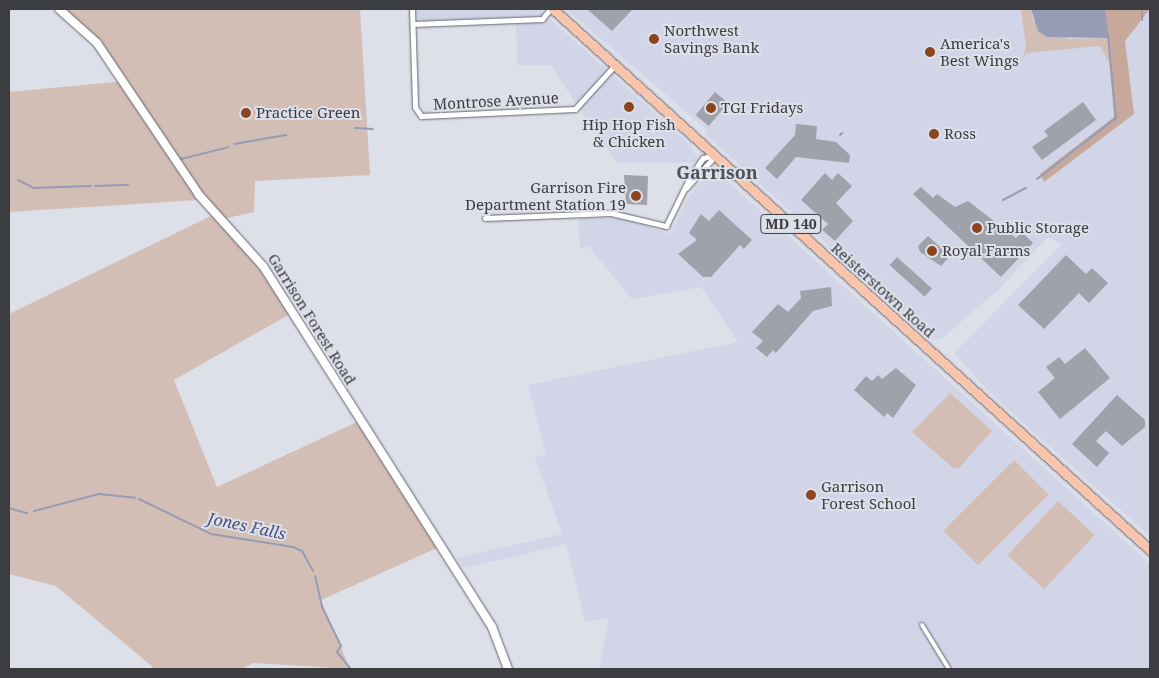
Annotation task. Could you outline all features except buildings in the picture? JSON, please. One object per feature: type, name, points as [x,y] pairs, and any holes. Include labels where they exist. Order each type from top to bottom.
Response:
[{"type":"main road","name":"Garrison Forest Road","points":[[60,9],[97,43],[199,195],[263,266],[492,627],[508,669]]},
{"type":"main road","name":"Reisterstown Road","points":[[552,9],[1150,550]]},
{"type":"street","points":[[412,9],[413,24],[542,19],[552,9]]},
{"type":"street","name":"Montrose Avenue","points":[[413,24],[419,115],[575,109],[615,64]]},
{"type":"street","points":[[485,218],[611,213],[666,226],[703,158],[715,155]]},
{"type":"street","points":[[686,188],[715,155]]},
{"type":"street","points":[[922,625],[949,669]]},
{"type":"shaded area","points":[[64,9],[360,9],[370,175],[255,181],[254,212],[219,220],[251,253],[290,314],[174,380],[217,487],[357,422],[437,548],[321,600],[350,669],[253,663],[242,669],[155,669],[56,586],[9,574],[9,314],[213,215],[199,200],[9,212],[9,92],[126,81],[89,30]]},
{"type":"shaded area","points":[[415,9],[539,9],[691,146],[697,158],[694,162],[617,163],[550,65],[517,65],[516,17],[420,21]]},
{"type":"shaded area","points":[[566,9],[1150,9],[1150,536],[991,394],[954,353],[1062,244],[1048,237],[996,292],[941,339],[933,340],[705,134],[707,130]]},
{"type":"shaded area","points":[[1021,9],[1031,9],[1033,21],[1068,39],[1109,38],[1110,34],[1109,63],[1100,46],[1027,53],[1023,59],[1026,47]]},
{"type":"shaded area","points":[[1031,9],[1105,9],[1109,38],[1047,37],[1038,31]]},
{"type":"shaded area","points":[[1105,9],[1150,9],[1125,41],[1134,114],[1044,182],[1040,174],[1114,117]]},
{"type":"shaded area","name":"Garrison Forest School","points":[[713,168],[1150,564],[1150,669],[599,669],[609,617],[585,622],[566,544],[464,568],[457,558],[562,534],[535,457],[546,454],[528,385],[738,342],[701,287],[632,299],[588,246],[580,248],[578,218],[625,219],[671,234],[687,199]]},
{"type":"shaded area","points":[[950,393],[992,431],[959,468],[953,468],[912,432]]},
{"type":"shaded area","points":[[1014,460],[1049,495],[978,565],[943,531]]},
{"type":"shaded area","points":[[1058,501],[1095,535],[1044,589],[1008,555]]},
{"type":"waterway","points":[[1142,9],[1142,20]]},
{"type":"waterway","points":[[1037,179],[1116,118],[1108,36]]},
{"type":"waterway","points":[[355,128],[373,129]]},
{"type":"waterway","points":[[234,144],[286,135]]},
{"type":"waterway","points":[[181,159],[229,147]]},
{"type":"waterway","points":[[18,180],[34,188],[91,186]]},
{"type":"waterway","points":[[95,186],[128,185]]},
{"type":"waterway","points":[[1003,200],[1026,188]]},
{"type":"waterway","name":"Jones Falls","points":[[34,511],[99,494],[135,498]]},
{"type":"waterway","name":"Jones Falls","points":[[139,499],[211,534],[293,547],[302,551],[313,571]]},
{"type":"waterway","name":"Jones Falls","points":[[9,508],[27,513]]},
{"type":"waterway","name":"Jones Falls","points":[[315,576],[322,607],[341,646],[337,652],[351,669]]},
{"type":"place","name":"Northwest Savings Bank","points":[[654,39]]},
{"type":"place","name":"America's Best Wings","points":[[930,52]]},
{"type":"place","name":"Hip Hop Fish & Chicken","points":[[629,107]]},
{"type":"place","name":"TGI Fridays","points":[[711,108]]},
{"type":"place","name":"Practice Green","points":[[246,113]]},
{"type":"place","name":"Ross","points":[[934,134]]},
{"type":"place","name":"Garrison Fire Department Station 19","points":[[636,196]]},
{"type":"place","name":"Public Storage","points":[[977,228]]},
{"type":"place","name":"Royal Farms","points":[[932,251]]},
{"type":"place","name":"Garrison Forest School","points":[[811,495]]},
{"type":"district","name":"Garrison","points":[[717,172]]}]
